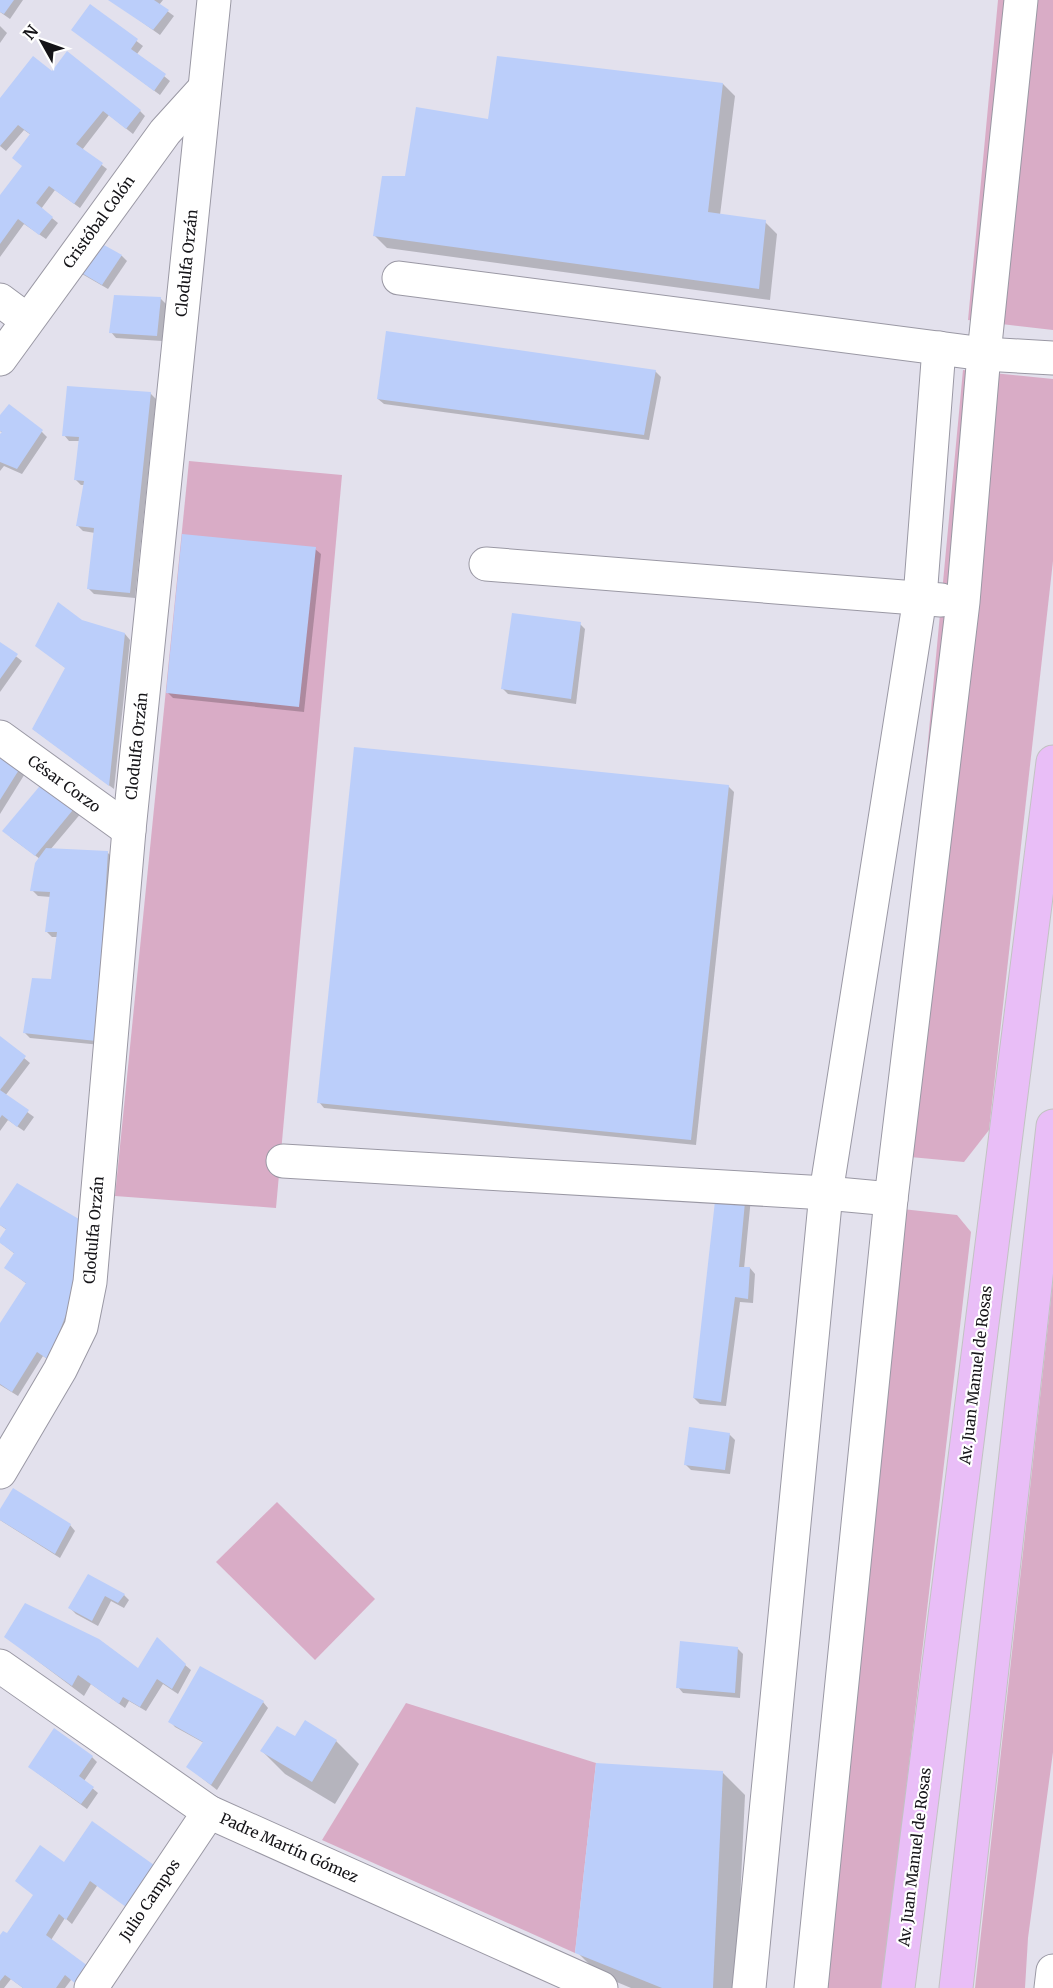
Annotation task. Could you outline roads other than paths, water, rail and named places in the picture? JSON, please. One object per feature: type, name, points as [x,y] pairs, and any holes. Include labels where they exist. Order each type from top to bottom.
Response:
[{"type":"main road","name":"Av. Juan Manuel de Rosas","points":[[898,1988],[1053,762]]},
{"type":"main road","points":[[956,1988],[1053,1126]]},
{"type":"street","name":"Clodulfa Orzán","points":[[0,1472],[60,1370],[81,1328],[90,1282],[129,830],[214,0]]},
{"type":"street","points":[[811,1988],[891,1199],[963,602],[984,354],[1021,0]]},
{"type":"street","name":"Cristóbal Colón","points":[[0,359],[165,132],[204,89]]},
{"type":"street","points":[[399,278],[984,354],[1053,358]]},
{"type":"street","points":[[0,300],[27,320]]},
{"type":"street","points":[[749,1988],[826,1193],[920,598],[939,348]]},
{"type":"street","points":[[486,564],[963,602]]},
{"type":"street","name":"César Corzo","points":[[0,737],[129,830]]},
{"type":"street","points":[[283,1161],[826,1193],[891,1199]]},
{"type":"street","name":"Padre Martín Gómez","points":[[0,1666],[209,1812],[601,1988]]},
{"type":"street","name":"Julio Campos","points":[[91,1988],[209,1812]]}]
